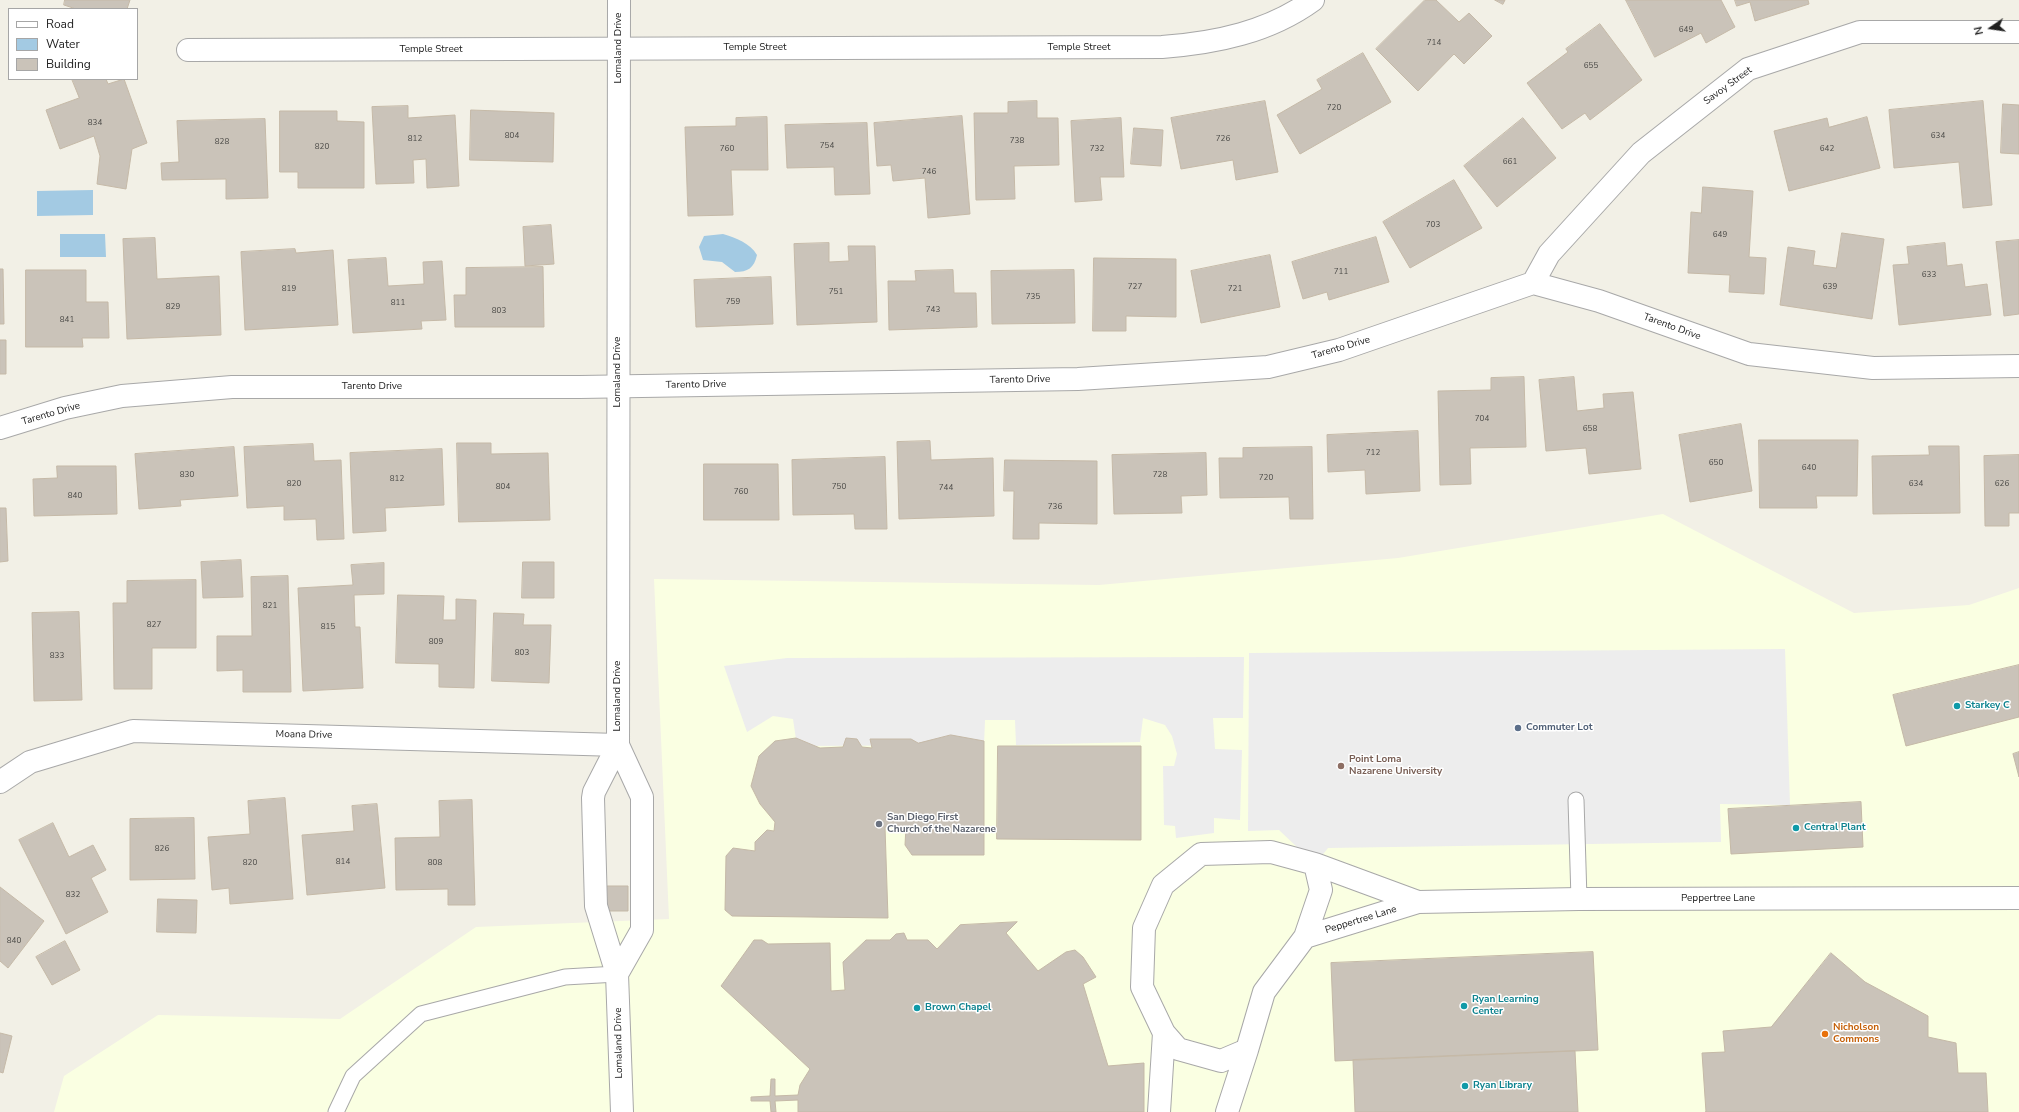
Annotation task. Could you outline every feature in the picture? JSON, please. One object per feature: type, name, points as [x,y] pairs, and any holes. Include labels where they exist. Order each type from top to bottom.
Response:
[{"type":"street","name":"Lomaland Drive","points":[[617,974],[642,930],[642,798],[618,745],[619,0]]},
{"type":"street","name":"Temple Street","points":[[188,50],[1181,46],[1223,39],[1255,30],[1282,19],[1313,0]]},
{"type":"street","name":"Savoy Street","points":[[1533,283],[1549,254],[1641,154],[1748,69],[1860,32],[2019,32]]},
{"type":"street","name":"Tarento Drive","points":[[0,428],[65,408],[122,396],[232,386],[618,386],[1078,379],[1268,367],[1339,350],[1533,283],[1599,301],[1749,354],[1873,368],[2019,366]]},
{"type":"street","name":"Moana Drive","points":[[0,782],[30,762],[133,731],[618,745]]},
{"type":"street","name":"Lomaland Drive","points":[[618,745],[594,792],[593,798],[596,906],[617,974],[622,1112]]},
{"type":"street","name":"Peppertree Lane","points":[[1247,1050],[1222,1061],[1178,1049],[1164,1034],[1142,987],[1144,928],[1163,885],[1201,854],[1271,852],[1315,864],[1418,902]]},
{"type":"street","name":"Peppertree Lane","points":[[1227,1112],[1264,992],[1304,937],[1321,890],[1315,864]]},
{"type":"street","name":"Peppertree Lane","points":[[1304,937],[1418,902],[1578,899],[2019,898]]},
{"type":"street","name":"Peppertree Lane","points":[[1159,1112],[1164,1034]]},
{"type":"lane","points":[[1576,800],[1578,899]]},
{"type":"lane","points":[[336,1112],[353,1076],[421,1014],[565,977],[617,974]]},
{"type":"shaded area","name":"Point Loma Nazarene University","points":[[1663,514],[1854,613],[1969,605],[2019,588],[2019,1112],[54,1112],[64,1076],[158,1015],[340,1019],[476,927],[669,919],[654,579],[1099,585],[1398,558]]},
{"type":"shaded area","name":"Commuter Lot","points":[[1785,649],[1790,805],[1720,804],[1721,842],[1328,848],[1315,864],[1279,830],[1248,831],[1249,653]]},
{"type":"shaded area","points":[[1244,657],[1243,718],[1213,718],[1215,749],[1242,750],[1240,820],[1214,818],[1214,833],[1176,838],[1175,826],[1164,825],[1163,766],[1174,766],[1177,754],[1172,736],[1165,725],[1143,718],[1140,742],[1016,745],[1015,720],[985,720],[984,745],[797,746],[793,719],[773,716],[747,732],[724,666],[787,658]]},
{"type":"water","points":[[93,190],[93,215],[37,216],[37,191]]},
{"type":"water","points":[[60,234],[105,234],[106,257],[60,257]]},
{"type":"water","points":[[723,234],[733,237],[751,247],[757,255],[750,268],[744,271],[735,272],[722,262],[703,260],[699,247],[704,236]]},
{"type":"building","points":[[65,0],[130,0],[127,8],[73,8],[64,5]]},
{"type":"building","points":[[1425,0],[1436,0],[1459,22],[1469,13],[1492,36],[1464,64],[1454,54],[1418,91],[1376,49]]},
{"type":"building","points":[[1495,0],[1505,0],[1503,4]]},
{"type":"building","points":[[1626,0],[1721,0],[1735,27],[1706,43],[1701,33],[1655,57]]},
{"type":"building","points":[[1735,0],[1808,0],[1809,4],[1755,21],[1750,2],[1737,6]]},
{"type":"building","points":[[1600,24],[1642,80],[1590,120],[1585,113],[1562,129],[1527,83],[1568,52],[1566,49]]},
{"type":"building","points":[[1363,53],[1391,102],[1300,154],[1277,115],[1322,89],[1317,80]]},
{"type":"building","points":[[72,80],[106,80],[108,84],[124,80],[147,143],[132,149],[126,189],[97,184],[100,156],[94,136],[60,149],[46,110],[79,98]]},
{"type":"building","points":[[1037,101],[1037,118],[1058,118],[1059,165],[1014,166],[1015,199],[976,200],[974,113],[1008,113],[1008,102]]},
{"type":"building","points":[[1265,101],[1278,172],[1236,180],[1233,160],[1181,169],[1171,118]]},
{"type":"building","points":[[1983,101],[1992,205],[1963,208],[1959,162],[1894,168],[1889,110]]},
{"type":"building","points":[[2003,104],[2019,105],[2019,154],[2001,153]]},
{"type":"building","points":[[408,106],[408,118],[455,115],[459,186],[427,188],[426,159],[413,160],[414,183],[376,184],[372,107]]},
{"type":"building","points":[[471,110],[554,113],[553,162],[470,160]]},
{"type":"building","points":[[280,111],[337,111],[337,121],[364,122],[364,188],[298,188],[298,172],[280,172]]},
{"type":"building","points":[[962,116],[970,214],[928,218],[925,178],[893,181],[891,165],[877,166],[874,123]]},
{"type":"building","points":[[767,117],[768,170],[731,170],[733,215],[688,216],[685,127],[736,126],[736,118]]},
{"type":"building","points":[[1867,117],[1880,168],[1789,191],[1774,131],[1827,118],[1829,127]]},
{"type":"building","points":[[1121,118],[1124,177],[1100,177],[1102,200],[1075,202],[1071,121]]},
{"type":"building","points":[[1523,118],[1556,158],[1497,207],[1464,166]]},
{"type":"building","points":[[265,119],[268,198],[226,199],[226,179],[162,180],[161,163],[179,162],[177,121]]},
{"type":"building","points":[[867,123],[870,194],[835,195],[834,167],[787,168],[785,125]]},
{"type":"building","points":[[1134,128],[1163,130],[1161,166],[1131,164]]},
{"type":"building","points":[[1454,180],[1482,228],[1410,268],[1383,222]]},
{"type":"building","points":[[1703,187],[1753,191],[1749,257],[1766,258],[1764,294],[1729,292],[1730,275],[1688,273],[1691,212],[1701,213]]},
{"type":"building","points":[[551,225],[554,264],[525,266],[523,227]]},
{"type":"building","points":[[1842,233],[1884,239],[1872,319],[1780,305],[1788,247],[1815,251],[1813,265],[1836,268]]},
{"type":"building","points":[[1376,237],[1389,282],[1329,300],[1327,292],[1303,299],[1292,262]]},
{"type":"building","points":[[155,238],[157,279],[219,276],[221,335],[127,339],[123,239]]},
{"type":"building","points":[[2019,240],[2019,314],[2004,316],[1996,242]]},
{"type":"building","points":[[829,243],[829,262],[849,261],[848,246],[875,246],[877,322],[797,325],[794,244]]},
{"type":"building","points":[[1945,243],[1947,266],[1962,264],[1965,287],[1987,284],[1991,315],[1899,325],[1893,265],[1909,264],[1907,247]]},
{"type":"building","points":[[295,249],[296,253],[333,250],[338,325],[245,330],[241,252]]},
{"type":"building","points":[[1270,255],[1280,307],[1201,323],[1191,271]]},
{"type":"building","points":[[386,258],[388,286],[424,284],[423,262],[442,261],[446,320],[421,321],[422,329],[353,333],[348,260]]},
{"type":"building","points":[[1094,258],[1176,259],[1176,317],[1126,316],[1126,331],[1093,331]]},
{"type":"building","points":[[543,267],[544,327],[455,327],[454,295],[466,295],[466,268]]},
{"type":"building","points":[[0,269],[3,269],[4,324],[0,324]]},
{"type":"building","points":[[26,270],[86,270],[86,302],[108,302],[109,338],[82,338],[83,347],[26,347]]},
{"type":"building","points":[[953,270],[954,293],[976,293],[977,327],[889,330],[888,281],[916,281],[915,271]]},
{"type":"building","points":[[1074,270],[1075,323],[992,324],[991,271]]},
{"type":"building","points":[[771,277],[773,324],[696,327],[694,280]]},
{"type":"building","points":[[0,340],[6,340],[6,374],[0,374]]},
{"type":"building","points":[[1524,377],[1526,447],[1470,448],[1471,484],[1440,485],[1438,391],[1491,390],[1491,378]]},
{"type":"building","points":[[1574,377],[1577,411],[1604,408],[1603,394],[1633,392],[1641,469],[1589,474],[1586,448],[1546,451],[1539,380]]},
{"type":"building","points":[[1741,424],[1752,491],[1690,502],[1679,435]]},
{"type":"building","points":[[1418,431],[1420,491],[1366,494],[1365,470],[1328,472],[1327,435]]},
{"type":"building","points":[[1759,440],[1858,440],[1857,496],[1816,496],[1817,508],[1760,508]]},
{"type":"building","points":[[930,441],[931,460],[993,458],[994,516],[899,519],[897,442]]},
{"type":"building","points":[[457,443],[491,443],[491,454],[548,453],[550,520],[459,522]]},
{"type":"building","points":[[313,444],[314,461],[341,460],[344,539],[317,540],[316,519],[284,520],[284,506],[247,508],[244,447]]},
{"type":"building","points":[[1929,446],[1959,446],[1960,513],[1873,514],[1872,456],[1929,455]]},
{"type":"building","points":[[234,447],[238,496],[180,500],[181,506],[139,509],[135,454]]},
{"type":"building","points":[[1312,447],[1313,519],[1290,519],[1289,497],[1220,498],[1219,458],[1243,458],[1243,448]]},
{"type":"building","points":[[442,449],[444,505],[385,508],[386,531],[353,533],[350,453]]},
{"type":"building","points":[[1206,453],[1207,495],[1181,496],[1182,513],[1114,514],[1112,455]]},
{"type":"building","points":[[2019,455],[2019,513],[2009,513],[2009,526],[1985,526],[1984,456]]},
{"type":"building","points":[[885,457],[887,529],[855,529],[854,514],[793,515],[792,460]]},
{"type":"building","points":[[1005,460],[1097,461],[1097,524],[1039,523],[1039,539],[1013,539],[1014,491],[1004,491]]},
{"type":"building","points":[[704,464],[778,464],[779,520],[704,520]]},
{"type":"building","points":[[57,466],[116,466],[117,514],[34,516],[33,479],[57,478]]},
{"type":"building","points":[[0,508],[6,508],[8,561],[0,562]]},
{"type":"building","points":[[241,560],[243,597],[203,598],[201,562]]},
{"type":"building","points":[[523,562],[554,562],[554,598],[522,598]]},
{"type":"building","points":[[384,563],[384,594],[354,595],[355,627],[360,627],[363,688],[303,691],[298,588],[353,585],[351,565]]},
{"type":"building","points":[[288,576],[291,692],[243,692],[243,670],[217,671],[217,636],[252,636],[251,577]]},
{"type":"building","points":[[196,580],[196,648],[152,648],[152,689],[114,689],[113,603],[127,603],[127,581]]},
{"type":"building","points":[[398,595],[444,596],[443,620],[456,620],[456,599],[476,600],[474,688],[439,687],[439,664],[396,663]]},
{"type":"building","points":[[79,612],[82,700],[34,701],[32,613]]},
{"type":"building","points":[[494,613],[524,614],[523,625],[551,625],[549,683],[492,681]]},
{"type":"building","name":"Starkey C","points":[[2019,665],[2019,717],[1906,746],[1893,695]]},
{"type":"building","name":"San Diego First Church of the Nazarene","points":[[951,735],[984,741],[984,855],[912,855],[905,845],[906,827],[885,827],[888,918],[732,916],[725,910],[726,856],[733,848],[755,851],[755,842],[767,830],[774,831],[775,822],[760,804],[751,786],[759,756],[775,741],[796,738],[820,748],[843,747],[846,738],[857,739],[862,747],[872,748],[870,739],[911,739],[918,743]]},
{"type":"building","name":"San Diego First Church of the Nazarene","points":[[998,746],[1141,746],[1141,840],[997,839]]},
{"type":"building","points":[[2019,752],[2019,777],[2013,754]]},
{"type":"building","points":[[285,798],[293,899],[230,904],[229,888],[212,890],[208,837],[250,834],[248,801]]},
{"type":"building","points":[[472,800],[475,905],[448,905],[448,889],[396,890],[395,838],[440,837],[439,801]]},
{"type":"building","name":"Central Plant","points":[[1861,802],[1863,847],[1731,854],[1728,809]]},
{"type":"building","points":[[377,804],[385,888],[307,895],[302,835],[354,831],[352,806]]},
{"type":"building","points":[[194,818],[195,879],[130,880],[130,819]]},
{"type":"building","points":[[53,823],[69,857],[93,845],[106,870],[91,878],[108,912],[66,934],[19,840]]},
{"type":"building","points":[[607,886],[628,886],[628,911],[608,911]]},
{"type":"building","points":[[0,887],[44,921],[8,968],[0,961]]},
{"type":"building","points":[[158,899],[197,900],[196,933],[157,932]]},
{"type":"building","name":"Brown Chapel","points":[[1017,922],[1006,933],[1038,971],[1066,952],[1075,950],[1083,957],[1096,977],[1083,984],[1108,1066],[1144,1063],[1144,1112],[798,1112],[798,1100],[775,1101],[776,1112],[771,1112],[770,1101],[751,1101],[751,1097],[770,1096],[771,1079],[775,1079],[775,1096],[798,1095],[800,1085],[810,1069],[721,986],[754,940],[762,940],[768,944],[830,943],[831,991],[845,990],[843,962],[866,940],[890,940],[896,934],[904,933],[907,940],[928,940],[937,949],[960,925]]},
{"type":"building","points":[[65,941],[80,970],[52,985],[36,957]]},
{"type":"building","name":"Ryan Learning Center","points":[[1593,952],[1598,1050],[1335,1061],[1331,963]]},
{"type":"building","name":"Nicholson Commons","points":[[1831,953],[1865,982],[1928,1016],[1928,1037],[1956,1043],[1958,1073],[1986,1073],[1988,1112],[1706,1112],[1702,1053],[1725,1052],[1723,1031],[1771,1027]]},
{"type":"building","points":[[0,1033],[12,1036],[3,1073],[0,1072]]},
{"type":"building","name":"Ryan Library","points":[[1575,1051],[1578,1112],[1355,1112],[1353,1060]]},
{"type":"place","name":"Starkey C","points":[[1957,706]]},
{"type":"place","name":"Commuter Lot","points":[[1518,728]]},
{"type":"place","name":"Point Loma Nazarene University","points":[[1341,766]]},
{"type":"place","name":"San Diego First Church of the Nazarene","points":[[879,824]]},
{"type":"place","name":"Central Plant","points":[[1796,828]]},
{"type":"place","name":"Ryan Learning Center","points":[[1464,1006]]},
{"type":"place","name":"Brown Chapel","points":[[917,1008]]},
{"type":"place","name":"Nicholson Commons","points":[[1825,1034]]},
{"type":"place","name":"Ryan Library","points":[[1465,1086]]}]
